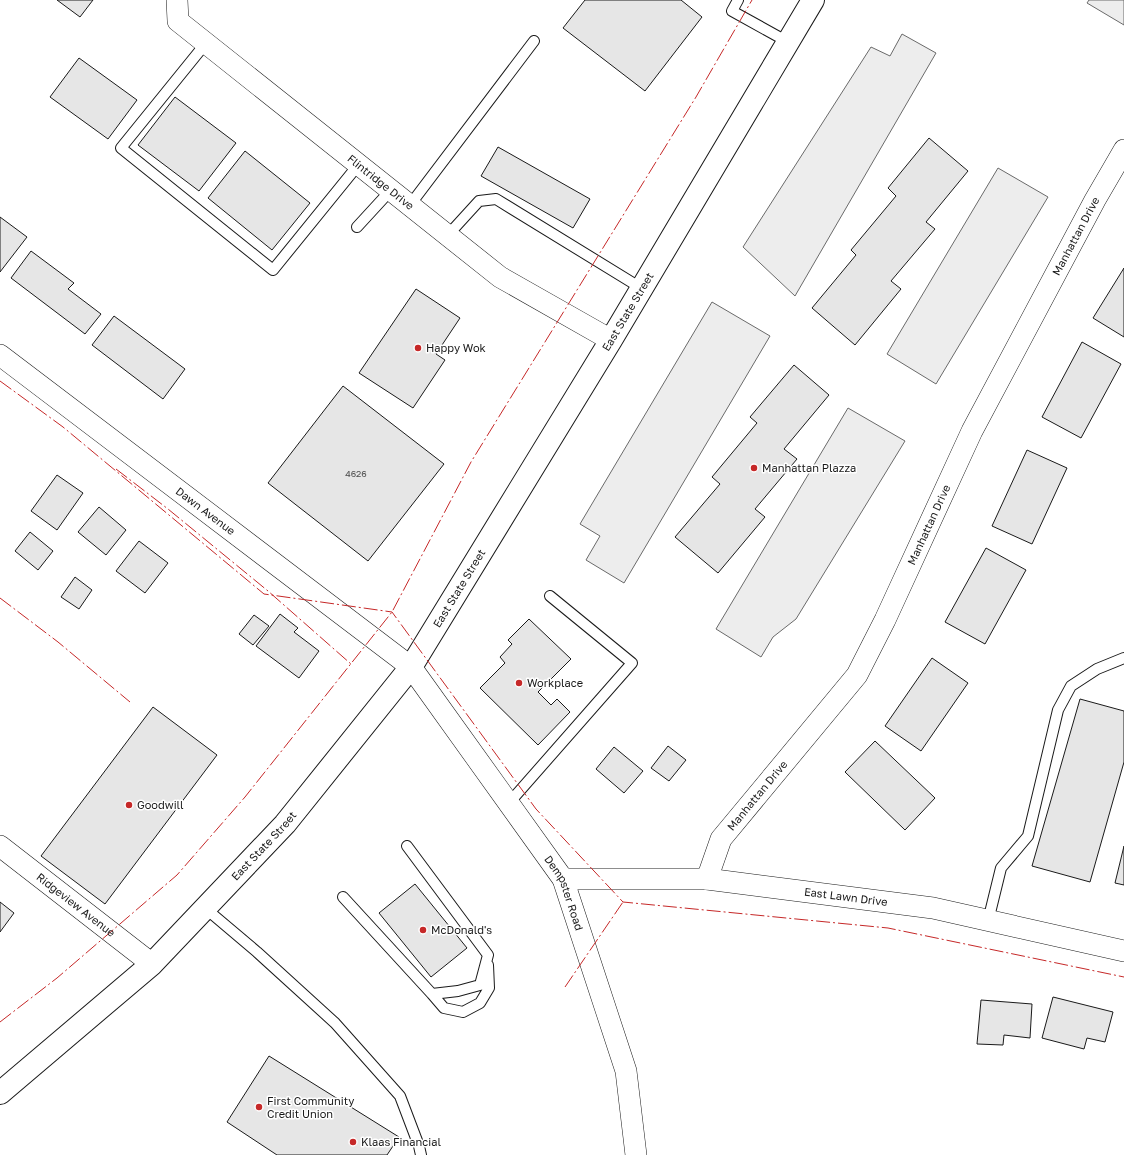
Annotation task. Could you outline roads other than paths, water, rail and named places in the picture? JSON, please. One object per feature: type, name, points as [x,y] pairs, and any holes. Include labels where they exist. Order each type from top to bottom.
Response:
[{"type":"main road","name":"East State Street","points":[[0,1093],[152,964],[285,824],[411,667],[611,340],[813,0]]},
{"type":"street","name":"Flintridge Drive","points":[[177,0],[178,21],[500,277],[611,340]]},
{"type":"street","name":"Manhattan Drive","points":[[707,879],[721,839],[857,675],[885,620],[972,431],[1094,200],[1124,150]]},
{"type":"street","name":"Dawn Avenue","points":[[0,355],[411,667]]},
{"type":"street","name":"Dempster Road","points":[[411,667],[563,878],[626,1071],[636,1155]]},
{"type":"street","name":"Ridgeview Avenue","points":[[0,846],[152,964]]},
{"type":"street","name":"East Lawn Drive","points":[[563,878],[707,879],[933,908],[1124,951]]},
{"type":"lane","points":[[738,0],[732,11],[788,42]]},
{"type":"lane","points":[[410,205],[534,41]]},
{"type":"lane","points":[[206,43],[122,148],[273,270],[359,164]]},
{"type":"lane","points":[[357,227],[391,190]]},
{"type":"lane","points":[[448,236],[479,201],[496,199],[641,288]]},
{"type":"lane","points":[[509,803],[632,663],[550,596]]},
{"type":"lane","points":[[988,921],[1001,868],[1028,836],[1058,710],[1071,686],[1096,669],[1124,658]]},
{"type":"lane","points":[[343,897],[444,1008],[463,1012],[480,1004],[489,988],[488,955],[407,846]]},
{"type":"lane","points":[[205,908],[257,952],[335,1023],[400,1096],[421,1155]]},
{"type":"lane","points":[[432,994],[458,991],[480,985],[488,955]]},
{"type":"place","name":"Happy Wok","points":[[418,348]]},
{"type":"place","name":"Manhattan Plazza","points":[[754,468]]},
{"type":"place","name":"Workplace","points":[[519,683]]},
{"type":"place","name":"Goodwill","points":[[129,805]]},
{"type":"place","name":"McDonald's","points":[[423,930]]},
{"type":"place","name":"First Community Credit Union","points":[[259,1107]]},
{"type":"place","name":"Klaas Financial","points":[[353,1142]]}]
